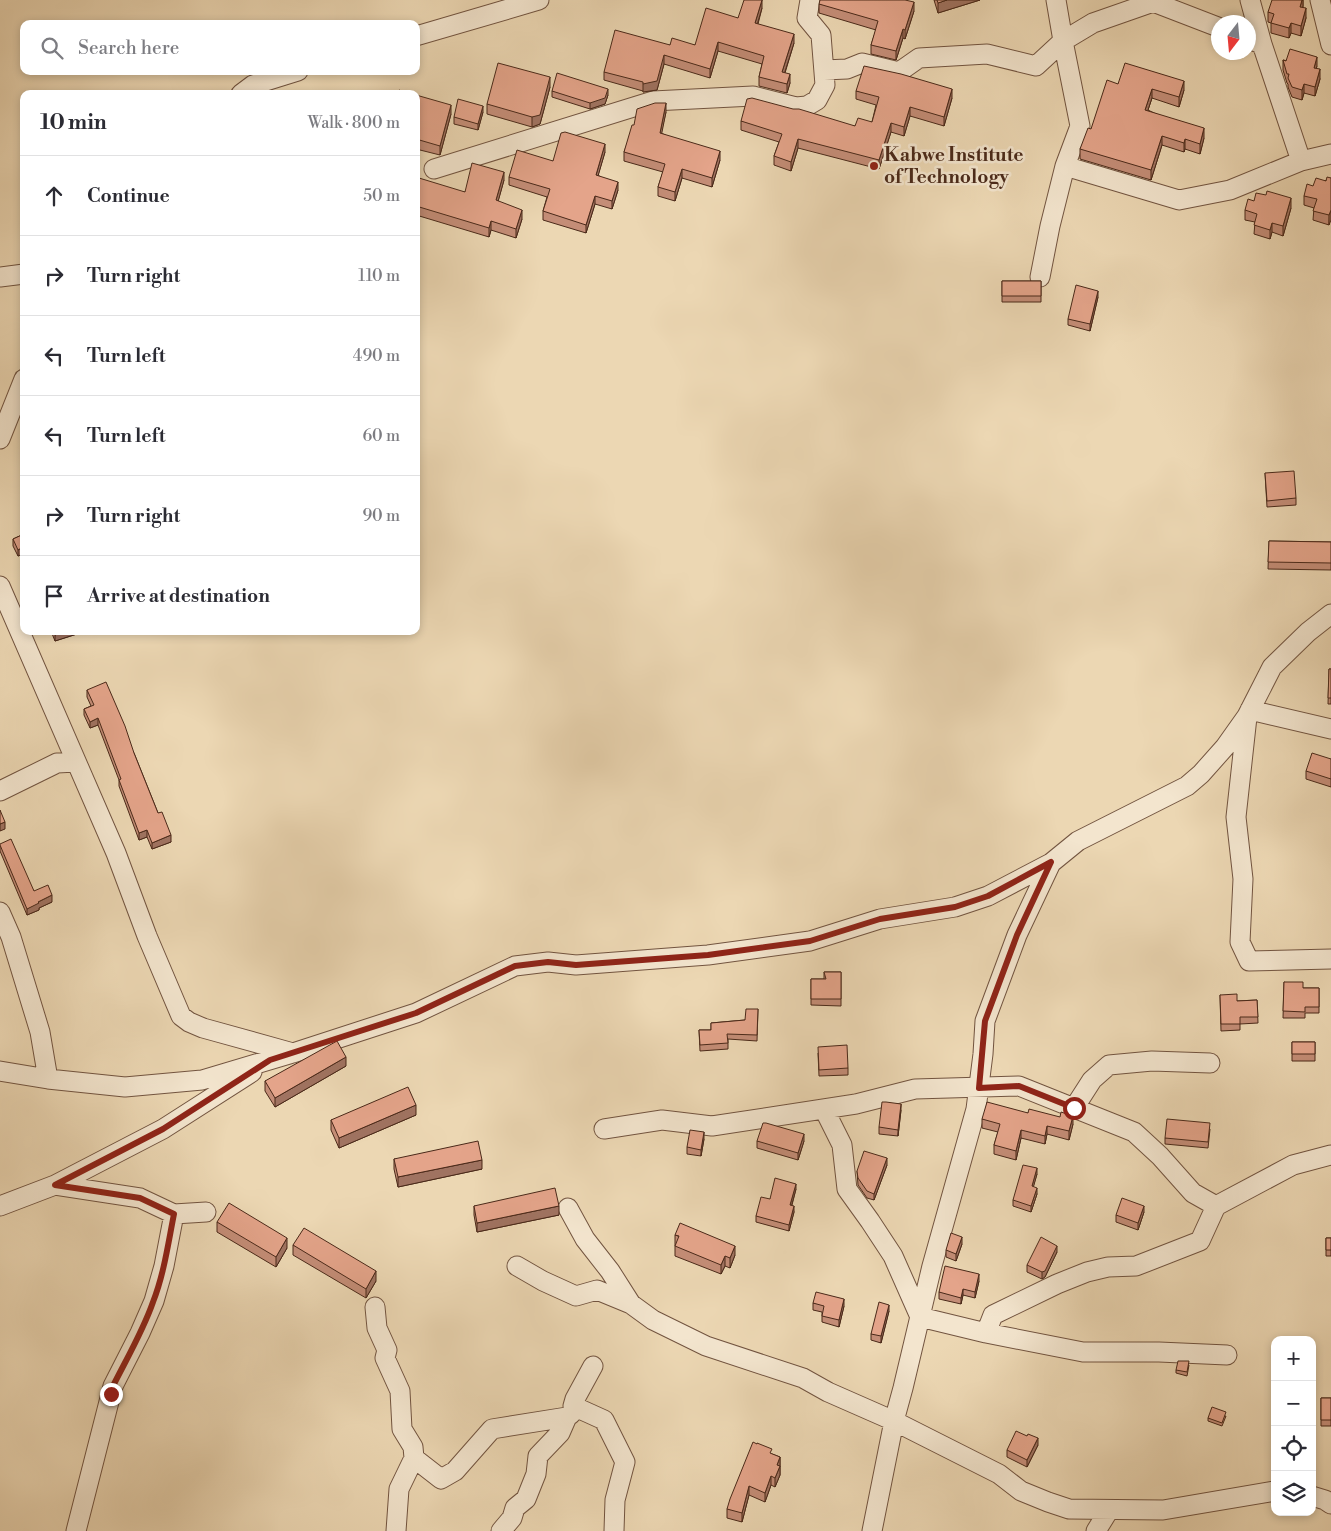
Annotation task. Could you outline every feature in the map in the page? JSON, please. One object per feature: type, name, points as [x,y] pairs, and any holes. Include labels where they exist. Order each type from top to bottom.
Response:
[{"type":"street","points":[[420,35],[539,0]]},
{"type":"street","points":[[434,169],[653,100],[753,96],[796,107],[807,106],[817,100],[825,85],[821,36],[807,18],[810,0]]},
{"type":"street","points":[[1040,277],[1065,166],[1080,126],[1056,0]]},
{"type":"street","points":[[1250,0],[1252,15]]},
{"type":"street","points":[[1320,0],[1331,45]]},
{"type":"street","points":[[824,70],[847,68],[862,63],[899,72],[919,58],[987,54],[1036,66],[1063,41],[1093,23],[1130,5],[1153,2],[1211,24]]},
{"type":"street","points":[[1256,45],[1301,161]]},
{"type":"street","points":[[246,90],[253,85],[285,75]]},
{"type":"street","points":[[1065,166],[1179,200],[1230,190],[1301,161],[1331,154]]},
{"type":"street","points":[[0,277],[20,274]]},
{"type":"street","points":[[0,439],[20,389]]},
{"type":"street","points":[[0,586],[20,632]]},
{"type":"street","points":[[2,1070],[48,1079],[126,1087],[202,1080],[416,1013],[515,966],[548,962],[576,965],[708,955],[810,941],[880,919],[955,907],[988,896],[1051,862],[1078,841],[1187,786],[1201,774],[1225,747],[1248,713],[1272,666],[1308,632],[1331,614]]},
{"type":"street","points":[[21,635],[116,853],[147,936],[181,1016],[203,1028],[293,1053]]},
{"type":"street","points":[[1248,713],[1331,729]]},
{"type":"street","points":[[1248,713],[1236,817],[1243,879],[1240,942],[1249,960],[1331,959]]},
{"type":"street","points":[[0,791],[57,763],[76,762]]},
{"type":"street","points":[[872,1531],[894,1421],[932,1266],[976,1109],[985,1021],[1017,935],[1051,862]]},
{"type":"street","points":[[0,912],[11,937],[40,1032],[48,1079]]},
{"type":"street","points":[[0,1206],[55,1185],[163,1129],[270,1060]]},
{"type":"street","points":[[1074,1108],[1092,1080],[1108,1065],[1152,1061],[1210,1063]]},
{"type":"street","points":[[604,1129],[662,1120],[712,1126],[856,1104],[915,1089],[1019,1086],[1134,1132],[1160,1156],[1193,1193],[1216,1206]]},
{"type":"street","points":[[824,1109],[842,1145],[847,1189],[893,1256],[920,1317]]},
{"type":"street","points":[[986,1333],[993,1315],[1057,1284],[1088,1272],[1108,1267],[1136,1266],[1200,1241],[1216,1206],[1293,1165],[1331,1155]]},
{"type":"street","points":[[55,1185],[140,1198],[174,1214],[206,1212]]},
{"type":"street","points":[[568,1208],[586,1239],[610,1271],[631,1304]]},
{"type":"street","points":[[76,1531],[113,1386],[154,1301],[164,1266],[174,1214]]},
{"type":"street","points":[[518,1266],[543,1281],[576,1296],[597,1290],[631,1304],[653,1320],[706,1346],[803,1378],[828,1392],[894,1421],[999,1474],[1021,1490],[1069,1509],[1109,1510],[1128,1508],[1163,1510],[1271,1492]]},
{"type":"street","points":[[375,1307],[377,1328],[387,1350],[385,1358],[400,1391],[402,1429],[413,1447],[414,1458],[399,1489],[396,1531]]},
{"type":"street","points":[[920,1317],[986,1333],[1083,1352],[1159,1352],[1228,1355]]},
{"type":"street","points":[[501,1531],[512,1518],[514,1508],[526,1499],[536,1474],[538,1456],[560,1433],[572,1412],[575,1399],[593,1366]]},
{"type":"street","points":[[414,1458],[441,1479],[455,1471],[492,1429],[572,1412],[604,1420],[624,1462],[615,1500],[614,1531]]},
{"type":"street","points":[[1316,1497],[1331,1504]]},
{"type":"street","points":[[1096,1531],[1109,1510]]},
{"type":"building","points":[[744,0],[762,0],[755,23],[794,34],[782,72],[790,74],[787,84],[759,77],[764,56],[718,42],[710,69],[664,55],[657,81],[643,84],[643,82],[604,72],[615,30],[670,45],[672,38],[695,45],[706,8],[738,18]]},
{"type":"building","points":[[820,0],[905,0],[914,2],[896,51],[871,45],[878,21],[819,4]]},
{"type":"building","points":[[1272,0],[1302,0],[1300,7],[1306,8],[1301,26],[1291,23],[1289,28],[1271,23],[1274,14],[1268,12]]},
{"type":"building","points":[[1290,49],[1317,57],[1314,68],[1320,69],[1315,87],[1304,84],[1302,90],[1292,87],[1283,60],[1286,61]]},
{"type":"building","points":[[498,63],[550,77],[540,115],[532,117],[487,104]]},
{"type":"building","points":[[1125,63],[1184,81],[1179,97],[1152,89],[1145,110],[1204,128],[1200,144],[1185,139],[1184,143],[1162,136],[1151,170],[1080,149],[1088,128],[1091,129],[1107,80],[1118,84]]},
{"type":"building","points":[[864,66],[901,74],[952,89],[944,117],[910,107],[904,127],[891,123],[879,160],[798,139],[791,162],[774,156],[782,134],[741,121],[747,99],[752,98],[799,109],[855,126],[858,118],[872,122],[879,97],[856,91]]},
{"type":"building","points":[[557,73],[608,89],[605,98],[590,103],[552,91]]},
{"type":"building","points":[[420,96],[451,105],[440,146],[420,140]]},
{"type":"building","points":[[458,99],[483,106],[478,124],[454,117]]},
{"type":"building","points":[[655,103],[666,103],[660,133],[720,151],[712,178],[682,169],[675,192],[658,187],[665,164],[624,152],[632,125],[634,125],[637,109]]},
{"type":"building","points":[[565,132],[605,144],[596,175],[618,182],[612,201],[595,196],[586,225],[543,211],[550,189],[509,177],[517,150],[553,161],[561,133]]},
{"type":"building","points":[[472,163],[504,172],[496,200],[522,210],[516,229],[491,221],[489,228],[420,207],[420,178],[465,192]]},
{"type":"building","points":[[1327,177],[1331,178],[1331,210],[1329,215],[1313,211],[1317,199],[1304,196],[1307,184],[1313,186],[1316,178],[1326,181]]},
{"type":"building","points":[[1267,191],[1291,198],[1283,226],[1272,223],[1270,230],[1254,225],[1257,214],[1245,210],[1248,199],[1254,201],[1256,193],[1266,195]]},
{"type":"building","points":[[1002,281],[1041,281],[1041,296],[1002,296]]},
{"type":"building","points":[[1076,285],[1098,291],[1090,324],[1068,319]]},
{"type":"building","points":[[1294,471],[1296,498],[1267,501],[1265,473]]},
{"type":"building","points":[[20,536],[20,549],[18,550],[13,539]]},
{"type":"building","points":[[1269,541],[1331,542],[1331,563],[1268,562]]},
{"type":"building","points":[[1329,669],[1331,669],[1331,698],[1328,698]]},
{"type":"building","points":[[106,682],[158,813],[162,812],[171,835],[152,843],[147,830],[139,833],[98,718],[90,722],[84,709],[94,705],[87,690]]},
{"type":"building","points":[[1312,753],[1331,759],[1331,779],[1306,771]]},
{"type":"building","points":[[0,810],[5,822],[0,824]]},
{"type":"building","points":[[11,839],[34,891],[48,885],[52,895],[27,909],[0,845]]},
{"type":"building","points":[[824,972],[841,972],[841,999],[811,999],[811,979],[826,979]]},
{"type":"building","points":[[1284,982],[1303,982],[1303,988],[1319,988],[1319,1007],[1305,1007],[1305,1012],[1283,1011]]},
{"type":"building","points":[[1237,994],[1237,1001],[1257,1000],[1258,1017],[1240,1017],[1240,1024],[1221,1024],[1220,995]]},
{"type":"building","points":[[746,1009],[758,1009],[757,1035],[727,1034],[728,1043],[700,1045],[699,1030],[711,1030],[711,1023],[745,1020]]},
{"type":"building","points":[[337,1041],[346,1057],[275,1098],[265,1081]]},
{"type":"building","points":[[1292,1042],[1315,1042],[1315,1054],[1292,1054]]},
{"type":"building","points":[[847,1045],[848,1068],[819,1070],[818,1047]]},
{"type":"building","points":[[408,1087],[416,1105],[339,1138],[331,1120]]},
{"type":"building","points":[[882,1102],[901,1104],[898,1130],[879,1127]]},
{"type":"building","points":[[987,1102],[1028,1113],[1029,1109],[1060,1117],[1061,1112],[1073,1116],[1069,1131],[1047,1126],[1045,1136],[1021,1130],[1016,1151],[994,1145],[1000,1124],[982,1119]]},
{"type":"building","points":[[1167,1119],[1210,1123],[1208,1142],[1165,1138]]},
{"type":"building","points":[[763,1123],[804,1134],[798,1153],[757,1141]]},
{"type":"building","points":[[690,1130],[704,1132],[701,1150],[687,1147]]},
{"type":"building","points":[[478,1141],[482,1160],[398,1177],[394,1159]]},
{"type":"building","points":[[864,1151],[887,1158],[874,1194],[867,1191],[858,1178],[857,1171]]},
{"type":"building","points":[[1023,1165],[1037,1168],[1032,1186],[1037,1188],[1031,1206],[1013,1200]]},
{"type":"building","points":[[775,1178],[796,1184],[790,1205],[794,1206],[789,1225],[756,1216],[761,1197],[770,1199]]},
{"type":"building","points":[[555,1188],[559,1206],[477,1223],[474,1206]]},
{"type":"building","points":[[1122,1198],[1144,1206],[1138,1223],[1116,1215]]},
{"type":"building","points":[[229,1203],[287,1238],[276,1257],[217,1222]]},
{"type":"building","points":[[680,1223],[735,1246],[730,1258],[725,1256],[721,1265],[675,1246],[679,1236],[675,1235]]},
{"type":"building","points":[[304,1228],[376,1271],[366,1289],[293,1245]]},
{"type":"building","points":[[951,1233],[962,1237],[956,1254],[946,1250]]},
{"type":"building","points":[[1041,1237],[1057,1246],[1045,1271],[1042,1272],[1027,1265]]},
{"type":"building","points":[[1326,1238],[1331,1238],[1331,1250],[1326,1250]]},
{"type":"building","points":[[945,1266],[979,1274],[975,1292],[963,1289],[961,1298],[939,1292]]},
{"type":"building","points":[[816,1292],[844,1299],[839,1320],[822,1316],[824,1306],[813,1303]]},
{"type":"building","points":[[879,1302],[889,1305],[881,1336],[871,1334]]},
{"type":"building","points":[[1178,1361],[1189,1361],[1187,1372],[1176,1370]]},
{"type":"building","points":[[1321,1398],[1331,1398],[1331,1420],[1321,1420]]},
{"type":"building","points":[[1212,1407],[1226,1412],[1222,1423],[1208,1418]]},
{"type":"building","points":[[1016,1431],[1038,1438],[1027,1460],[1007,1450]]},
{"type":"building","points":[[753,1442],[772,1449],[770,1453],[780,1457],[777,1465],[780,1466],[775,1478],[771,1476],[765,1493],[749,1486],[742,1513],[727,1509],[730,1499]]},
{"type":"place","name":"Kabwe Institute of Technology","points":[[874,166]]},
{"type":"route","points":[[111,1394],[113,1386],[154,1301],[164,1266],[174,1214],[140,1198],[55,1185],[163,1129],[270,1060],[416,1013],[515,966],[548,962],[576,965],[708,955],[810,941],[880,919],[955,907],[988,896],[1051,862],[1017,935],[985,1021],[979,1088],[1019,1086],[1074,1108]]}]
